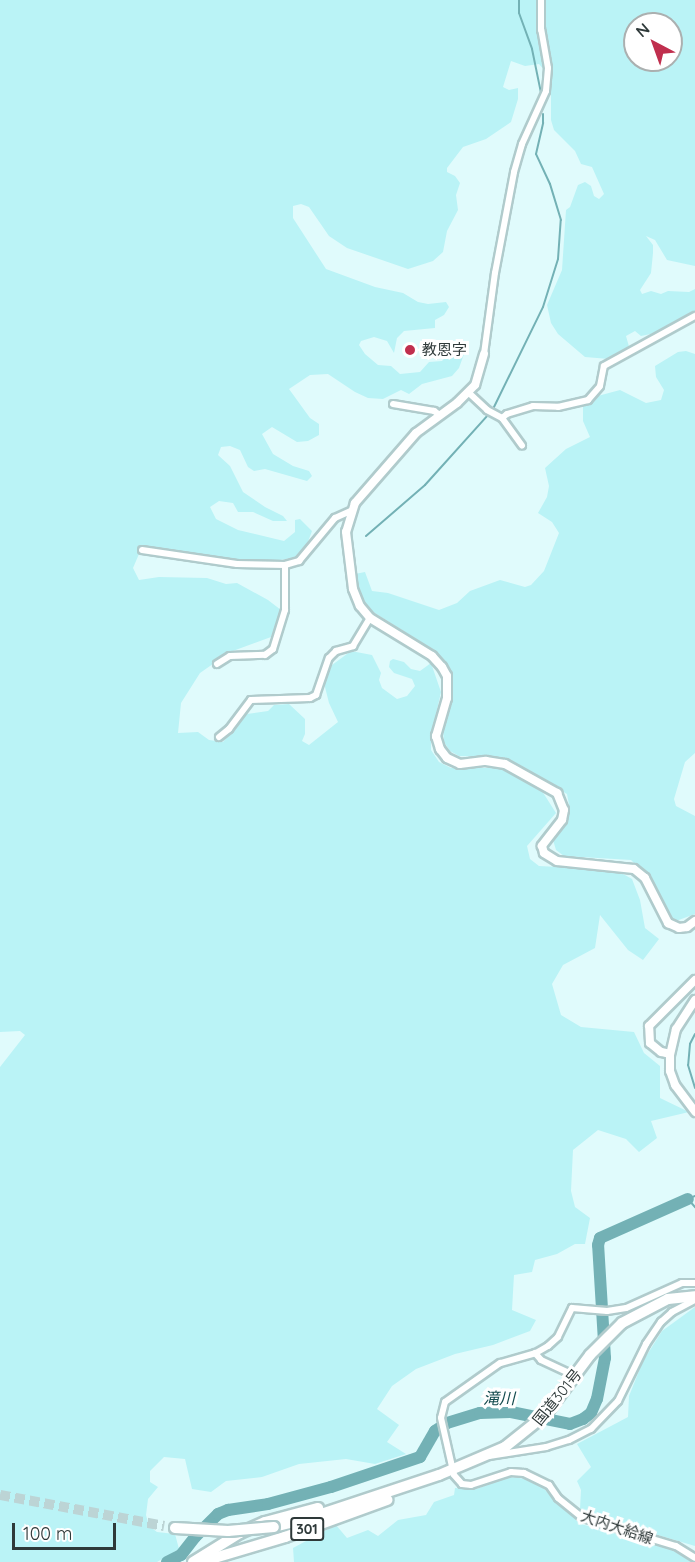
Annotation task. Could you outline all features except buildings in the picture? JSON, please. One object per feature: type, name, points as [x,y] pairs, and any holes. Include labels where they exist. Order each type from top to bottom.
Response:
[{"type":"highway","name":"国道301号","points":[[406,1485],[488,1455],[517,1440],[537,1424],[554,1405],[590,1355],[613,1330],[629,1318],[658,1303],[676,1297],[695,1298]]},
{"type":"highway","name":"301","points":[[170,1527],[228,1531],[274,1527],[303,1520],[406,1485]]},
{"type":"highway","name":"301","points":[[201,1562],[397,1496],[406,1485]]},
{"type":"highway","name":"301","points":[[193,1562],[240,1533],[265,1522],[380,1487],[393,1490]]},
{"type":"street","points":[[541,0],[541,30],[548,68],[546,91],[522,144],[514,172],[495,273],[479,378],[468,392],[416,433],[359,497],[351,511],[346,532],[348,561],[353,589],[360,606],[370,618],[432,656],[447,676],[447,698],[436,736],[440,749],[447,758],[460,764],[486,761],[505,764],[558,793],[564,810],[562,820],[542,846],[544,853],[558,861],[634,869],[645,878],[668,923],[679,928],[687,927],[695,921]]},
{"type":"street","points":[[502,418],[507,414],[533,406],[558,407],[588,400],[600,386],[604,366],[695,316]]},
{"type":"street","points":[[468,392],[487,410],[502,418],[522,446]]},
{"type":"street","points":[[393,404],[434,411],[440,415]]},
{"type":"street","points":[[142,550],[237,564],[285,565],[299,561],[335,518],[351,511]]},
{"type":"street","points":[[217,664],[230,656],[265,655],[273,649],[285,610],[285,565]]},
{"type":"street","points":[[219,737],[229,729],[251,700],[310,698],[316,694],[329,658],[336,651],[353,646],[370,618]]},
{"type":"street","points":[[670,1054],[661,1052],[650,1043],[649,1026],[695,980]]},
{"type":"street","points":[[695,1000],[676,1029],[670,1054],[670,1071],[675,1085],[695,1112]]},
{"type":"street","points":[[452,1469],[441,1418],[445,1402],[500,1363],[535,1353],[558,1337],[572,1308],[608,1311],[626,1308],[681,1283],[695,1283]]},
{"type":"street","points":[[488,1455],[494,1457],[546,1447],[569,1440],[591,1429],[618,1401],[646,1344],[661,1322],[672,1312],[695,1298]]},
{"type":"street","points":[[535,1353],[541,1360],[575,1377]]},
{"type":"street","name":"大内大給線","points":[[452,1469],[459,1482],[467,1485],[511,1472],[525,1473],[549,1485],[558,1498],[583,1518],[676,1546],[695,1558]]},
{"type":"shaded area","points":[[0,0],[695,0],[695,266],[667,260],[655,240],[646,236],[653,245],[651,273],[640,290],[642,294],[651,291],[661,294],[668,291],[689,292],[695,289],[695,313],[665,331],[641,336],[635,331],[626,336],[630,350],[609,359],[585,357],[558,334],[551,323],[547,305],[562,270],[566,210],[570,207],[578,185],[585,182],[591,186],[594,196],[599,199],[604,194],[592,167],[581,164],[575,151],[554,130],[551,120],[551,78],[539,64],[525,66],[511,61],[503,87],[509,90],[518,88],[518,99],[511,122],[486,139],[463,147],[447,168],[447,172],[455,176],[460,183],[456,195],[458,210],[447,231],[443,252],[433,261],[408,269],[347,248],[329,236],[309,207],[301,204],[293,206],[293,218],[326,269],[375,287],[403,293],[418,302],[428,304],[446,302],[449,307],[444,315],[435,320],[435,328],[404,331],[397,338],[394,353],[387,341],[374,337],[361,341],[359,345],[365,354],[378,365],[391,366],[400,374],[420,372],[429,362],[442,361],[451,351],[460,349],[464,354],[459,368],[452,376],[422,384],[409,394],[401,390],[383,399],[368,398],[328,374],[310,375],[289,389],[310,418],[319,424],[319,435],[308,441],[297,442],[272,427],[262,434],[273,454],[293,466],[309,471],[312,476],[307,481],[265,469],[254,471],[248,467],[240,450],[230,446],[221,447],[218,455],[230,466],[243,492],[283,516],[287,521],[273,521],[253,512],[238,512],[233,503],[219,501],[210,507],[216,519],[238,530],[284,541],[295,532],[295,520],[300,519],[312,531],[306,547],[297,557],[269,562],[204,557],[142,547],[133,568],[139,580],[159,577],[207,578],[226,584],[237,583],[281,610],[271,637],[230,652],[200,673],[181,703],[178,733],[198,732],[209,740],[223,742],[247,714],[268,711],[274,705],[289,704],[305,719],[305,734],[302,741],[309,745],[338,722],[329,703],[324,683],[328,668],[351,651],[372,655],[381,673],[379,680],[382,688],[397,699],[407,696],[415,686],[412,679],[394,673],[389,667],[390,661],[393,659],[404,662],[411,669],[420,671],[431,663],[441,692],[431,737],[431,750],[439,762],[451,768],[503,768],[542,791],[556,813],[527,846],[530,859],[539,866],[616,870],[632,879],[640,900],[645,928],[659,939],[643,960],[628,950],[600,915],[595,948],[563,965],[552,984],[561,1015],[581,1027],[634,1032],[644,1053],[660,1066],[660,1098],[689,1112],[651,1121],[657,1138],[639,1152],[626,1139],[598,1130],[573,1150],[571,1191],[575,1207],[590,1218],[585,1244],[575,1244],[557,1254],[535,1260],[532,1272],[514,1275],[512,1310],[536,1320],[530,1331],[493,1345],[455,1354],[416,1369],[392,1386],[377,1409],[399,1425],[387,1442],[406,1454],[375,1464],[346,1459],[299,1464],[262,1477],[226,1481],[211,1492],[192,1489],[185,1459],[164,1457],[150,1471],[150,1482],[158,1487],[148,1499],[146,1515],[149,1526],[157,1532],[175,1534],[179,1549],[157,1562],[0,1562],[0,1067],[25,1035],[20,1031],[0,1032]]},
{"type":"shaded area","points":[[686,351],[695,354],[695,753],[685,762],[674,799],[676,806],[695,816],[695,914],[676,921],[667,914],[650,879],[631,860],[564,856],[556,850],[553,840],[568,819],[570,810],[567,794],[503,757],[459,756],[450,751],[444,742],[443,731],[452,676],[445,661],[429,647],[370,610],[357,589],[355,574],[365,572],[372,591],[388,593],[439,610],[457,603],[470,591],[500,580],[525,587],[531,585],[544,571],[559,533],[552,522],[538,513],[547,497],[549,486],[545,468],[566,449],[590,437],[583,421],[583,407],[594,397],[620,390],[646,403],[661,400],[664,390],[656,377],[655,366],[678,352]]},
{"type":"shaded area","points":[[695,1307],[695,1546],[594,1516],[580,1509],[581,1490],[577,1481],[591,1467],[577,1444],[628,1417],[629,1396],[643,1361],[662,1331]]},
{"type":"shaded area","points":[[510,1477],[528,1479],[540,1485],[581,1524],[674,1550],[692,1562],[294,1562],[293,1548],[336,1525],[347,1538],[368,1530],[378,1536],[398,1520],[426,1515],[434,1502],[454,1495],[455,1488],[476,1489]]},
{"type":"waterway","points":[[519,0],[519,13],[532,49],[541,93]]},
{"type":"waterway","points":[[494,407],[543,307],[558,259],[561,220],[550,184],[536,154],[543,114]]},
{"type":"waterway","points":[[366,536],[425,485],[489,414]]},
{"type":"waterway","points":[[695,1034],[690,1044],[688,1065],[695,1088]]},
{"type":"waterway","name":"滝川","points":[[695,1196],[688,1199],[695,1207]]},
{"type":"waterway","name":"滝川","points":[[167,1562],[181,1555],[218,1514],[228,1510],[268,1504],[331,1487],[420,1457],[435,1431],[447,1423],[480,1413],[511,1412],[570,1424],[583,1419],[591,1413],[597,1399],[605,1358],[598,1245],[600,1238],[688,1199]]},
{"type":"tunnel","points":[[0,1495],[164,1526]]},
{"type":"place","name":"教恩字","points":[[410,350]]}]
